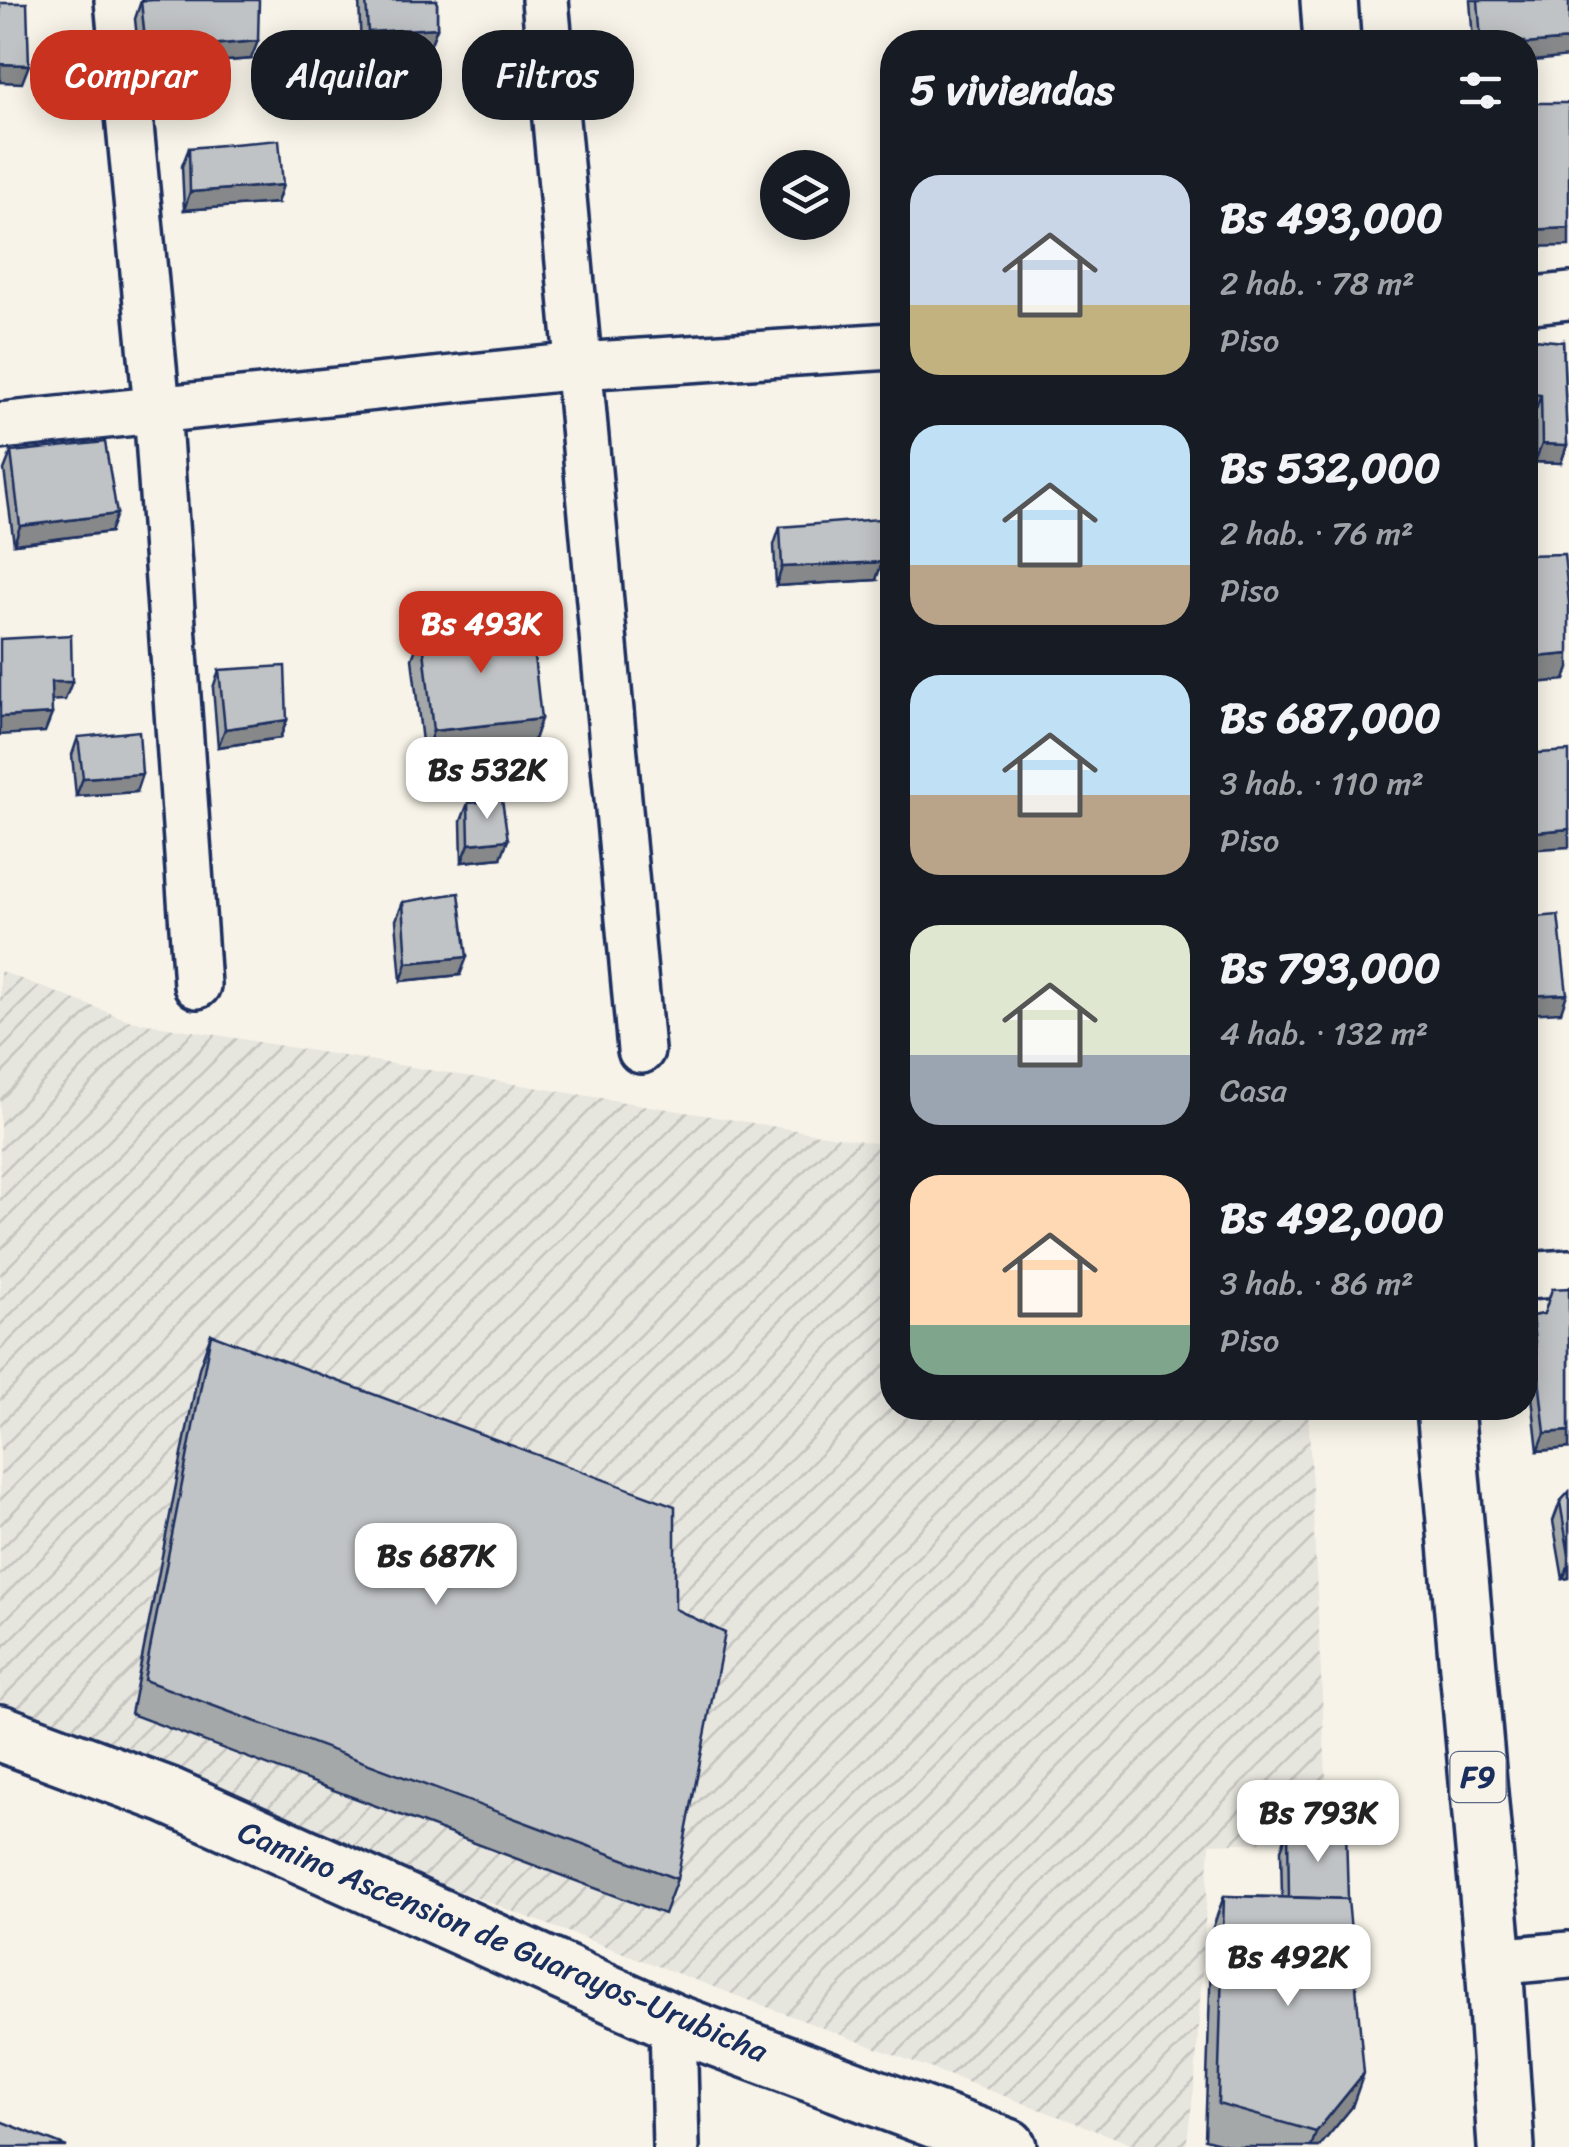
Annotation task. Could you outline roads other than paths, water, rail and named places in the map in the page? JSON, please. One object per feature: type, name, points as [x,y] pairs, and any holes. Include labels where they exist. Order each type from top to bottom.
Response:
[{"type":"main road","points":[[1329,0],[1331,30]]},
{"type":"main road","name":"F9","points":[[1447,1420],[1506,2147]]},
{"type":"main road","name":"Camino Ascension de Guarayos-Urubicha","points":[[0,1732],[167,1795],[674,2022],[1008,2147]]},
{"type":"street","points":[[118,0],[157,408],[197,984]]},
{"type":"street","points":[[545,0],[642,1050]]},
{"type":"street","points":[[1538,299],[1569,296]]},
{"type":"street","points":[[0,426],[578,366],[880,347]]},
{"type":"street","points":[[1538,1275],[1569,1272]]},
{"type":"street","points":[[1494,1962],[1569,1955]]},
{"type":"street","points":[[674,2022],[676,2147]]}]
